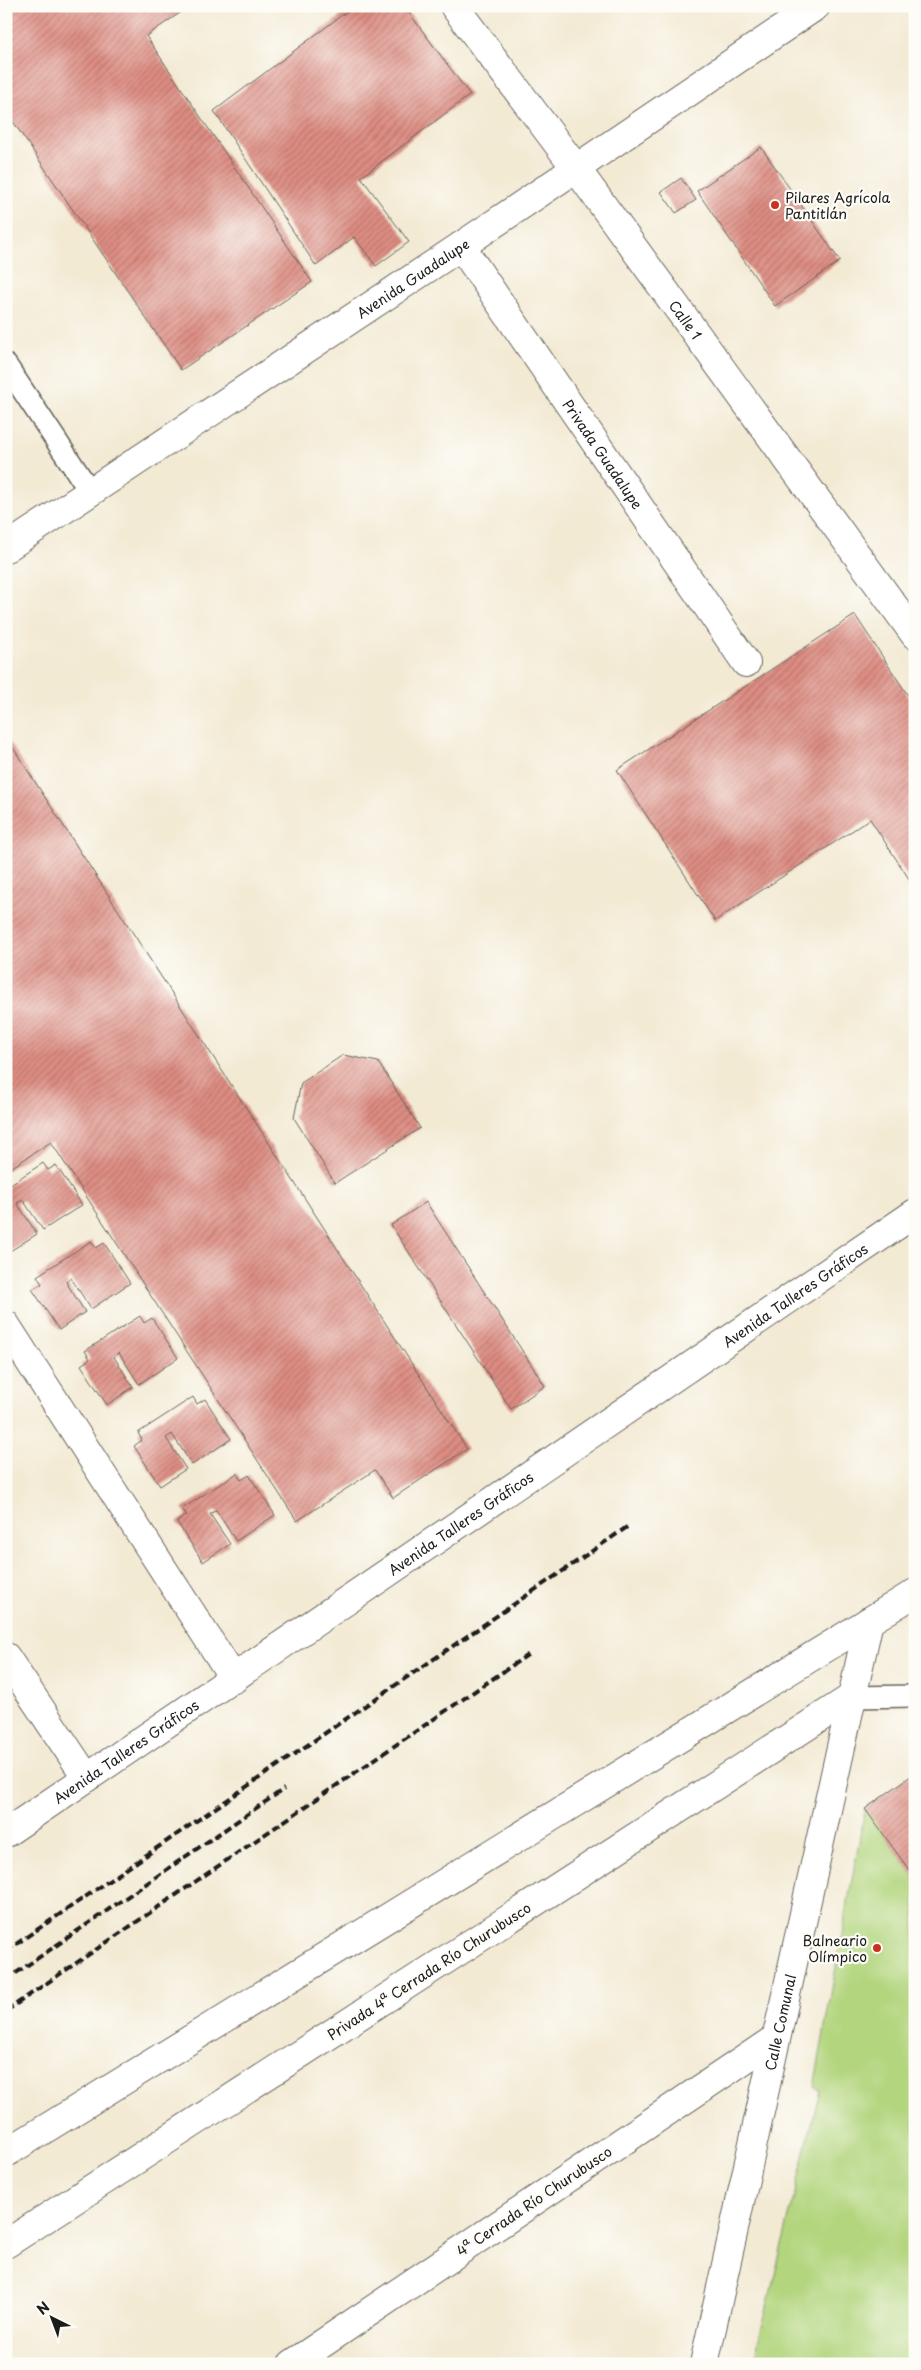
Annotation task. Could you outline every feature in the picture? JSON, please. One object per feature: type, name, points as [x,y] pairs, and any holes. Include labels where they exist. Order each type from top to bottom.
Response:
[{"type":"street","name":"Calle 1","points":[[454,6],[915,635]]},
{"type":"street","name":"Avenida Guadalupe","points":[[6,548],[461,246],[816,6]]},
{"type":"street","name":"Privada Guadalupe","points":[[461,246],[746,663]]},
{"type":"street","name":"Avenida Talleres Gráficos","points":[[6,1833],[234,1679],[626,1408],[915,1214]]},
{"type":"street","points":[[6,1325],[234,1679]]},
{"type":"street","points":[[6,2153],[915,1593]]},
{"type":"street","name":"Calle Comunal","points":[[704,2364],[869,1621]]},
{"type":"street","points":[[6,1657],[86,1778]]},
{"type":"street","name":"Privada 4ª Cerrada Río Churubusco","points":[[6,2244],[852,1697]]},
{"type":"street","name":"4ª Cerrada Río Churubusco","points":[[292,2364],[776,2038]]},
{"type":"lane","points":[[6,365],[91,493]]},
{"type":"lane","points":[[852,1697],[912,1694]]},
{"type":"green space","name":"Balneario Olímpico","points":[[915,1773],[915,2364],[753,2364],[820,2090],[814,2087],[865,1809]]},
{"type":"building","points":[[6,6],[190,6],[146,36],[312,282],[181,370],[6,111]]},
{"type":"building","points":[[354,6],[404,6],[470,95],[361,177],[409,242],[376,266],[354,237],[316,266],[214,111]]},
{"type":"building","points":[[761,147],[840,261],[775,306],[697,191]]},
{"type":"building","points":[[681,178],[696,200],[676,213],[661,192]]},
{"type":"building","points":[[855,615],[915,706],[915,888],[870,819],[715,921],[617,770]]},
{"type":"building","points":[[6,737],[467,1449],[393,1498],[375,1470],[297,1521],[51,1142],[6,1171]]},
{"type":"building","points":[[343,1055],[378,1062],[420,1128],[335,1183],[294,1118],[301,1083]]},
{"type":"building","points":[[43,1163],[48,1170],[56,1165],[82,1205],[43,1230],[23,1200],[17,1203],[37,1234],[10,1251],[6,1245],[6,1187]]},
{"type":"building","points":[[426,1202],[545,1386],[511,1409],[391,1225]]},
{"type":"building","points":[[91,1241],[96,1248],[104,1243],[130,1283],[91,1309],[71,1278],[66,1282],[85,1312],[59,1330],[32,1289],[42,1284],[37,1276]]},
{"type":"building","points":[[140,1316],[144,1323],[152,1318],[178,1358],[139,1384],[119,1353],[114,1357],[133,1387],[107,1405],[81,1365],[90,1359],[85,1351]]},
{"type":"building","points":[[193,1397],[197,1404],[205,1399],[231,1439],[192,1465],[172,1434],[166,1438],[186,1469],[160,1486],[134,1446],[142,1440],[138,1433]]},
{"type":"building","points":[[237,1473],[241,1480],[249,1475],[275,1515],[236,1541],[216,1510],[210,1514],[230,1544],[203,1562],[177,1522],[187,1515],[182,1509]]},
{"type":"building","points":[[915,1773],[915,1878],[865,1809]]},
{"type":"railway","points":[[6,1951],[630,1525]]},
{"type":"railway","points":[[6,2011],[529,1654]]},
{"type":"railway","points":[[6,1980],[284,1789]]},
{"type":"place","name":"Pilares Agrícola Pantitlán","points":[[775,205]]},
{"type":"place","name":"Balneario Olímpico","points":[[877,1948]]}]
